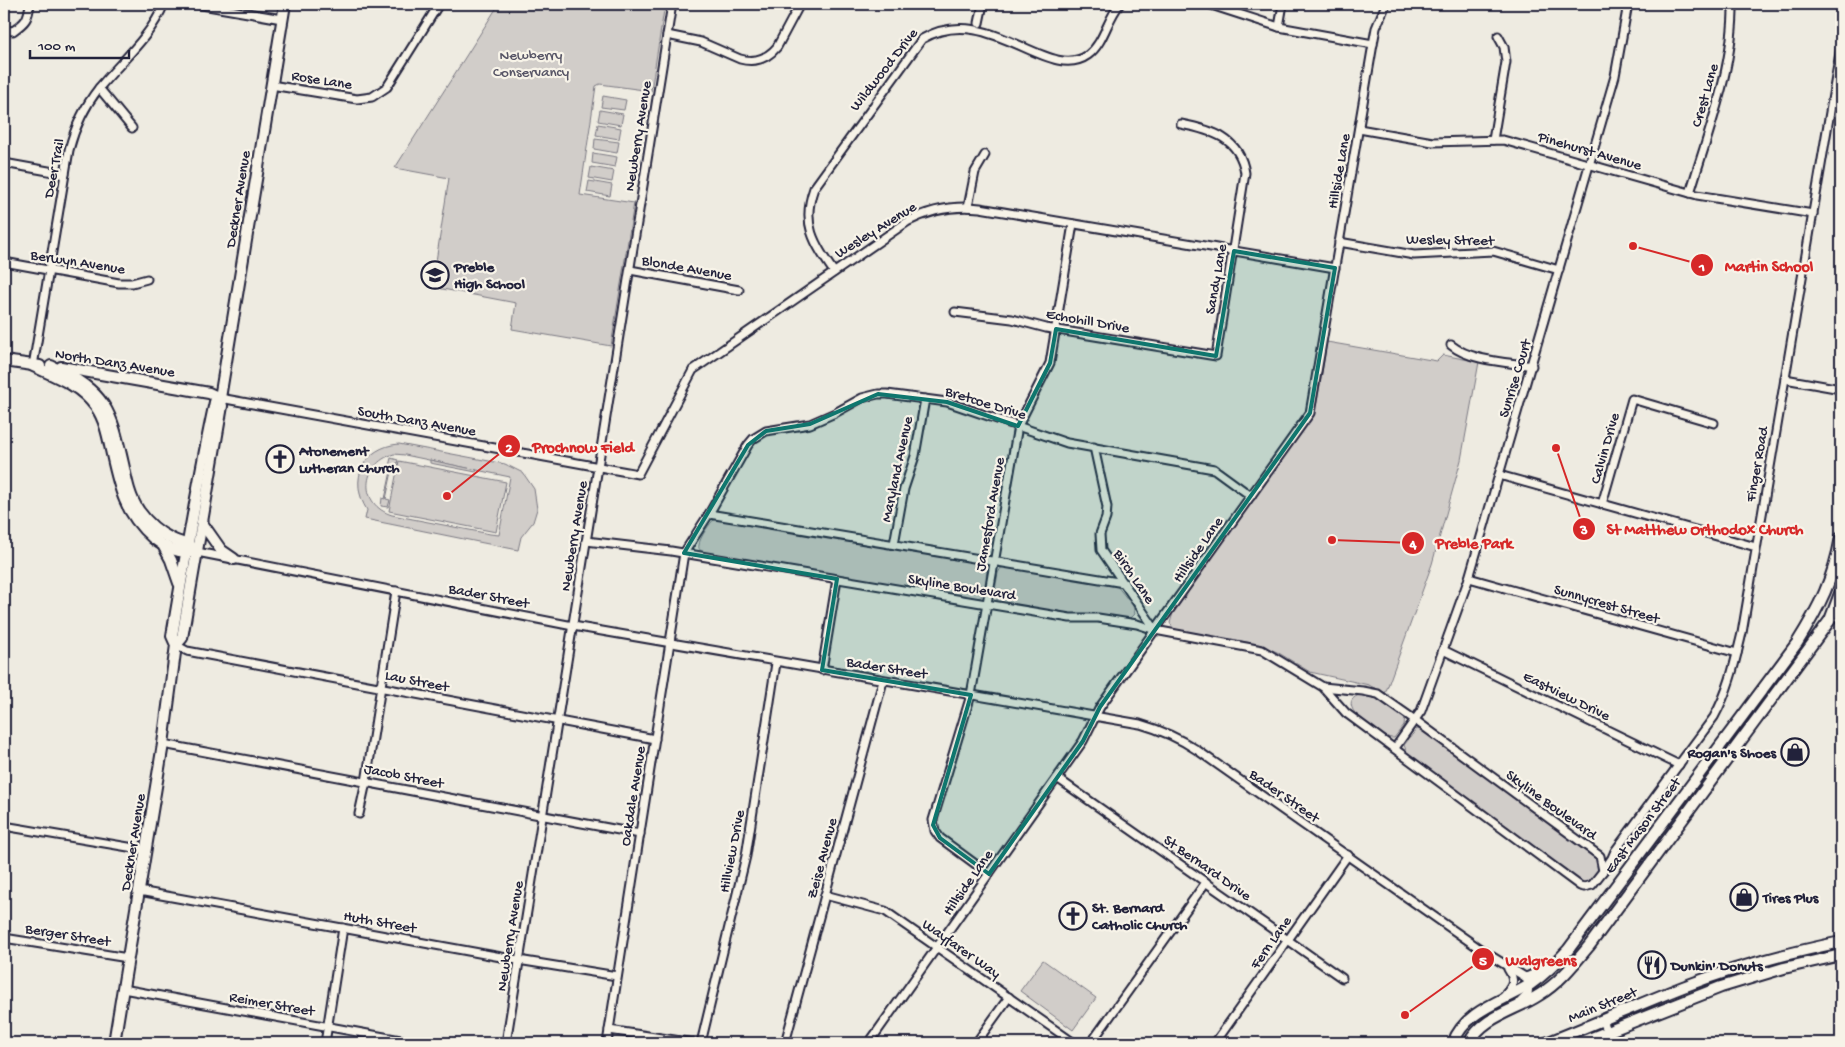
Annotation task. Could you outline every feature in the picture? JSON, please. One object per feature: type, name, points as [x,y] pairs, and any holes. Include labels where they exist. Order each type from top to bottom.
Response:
[{"type":"street","points":[[4,30],[13,31],[23,24],[28,19],[30,4]]},
{"type":"street","name":"Deer Trail","points":[[33,366],[69,150],[79,121],[99,88],[147,35],[164,4]]},
{"type":"street","points":[[196,4],[282,19]]},
{"type":"street","name":"Deckner Avenue","points":[[176,645],[182,638],[222,406],[220,398],[285,4]]},
{"type":"street","name":"Rose Lane","points":[[272,85],[358,99],[372,97],[391,83],[439,4]]},
{"type":"street","name":"Newberry Avenue","points":[[506,1043],[672,4]]},
{"type":"street","points":[[667,35],[701,42],[740,59],[760,60],[772,53],[777,47],[800,4]]},
{"type":"street","points":[[979,24],[983,4]]},
{"type":"street","name":"Wildwood Drive","points":[[834,272],[816,246],[809,227],[808,210],[810,199],[819,179],[922,38],[944,25],[965,22],[979,24],[1058,59],[1075,60],[1083,58],[1094,50],[1120,4]]},
{"type":"street","points":[[1208,4],[1279,27],[1373,44]]},
{"type":"street","points":[[1279,27],[1283,4]]},
{"type":"street","name":"Hillside Lane","points":[[869,1043],[1057,778],[1082,741],[1094,716],[1310,413],[1373,44],[1376,28],[1386,4]]},
{"type":"street","name":"Sunrise Court","points":[[1395,748],[1420,711],[1470,578],[1615,76],[1628,4]]},
{"type":"street","name":"Crest Lane","points":[[1690,193],[1727,66],[1733,30],[1733,4]]},
{"type":"street","points":[[1493,140],[1506,62],[1504,47],[1498,36]]},
{"type":"street","name":"Finger Road","points":[[1603,871],[1615,851],[1679,765],[1720,705],[1732,676],[1756,547],[1841,47]]},
{"type":"street","points":[[99,88],[132,128]]},
{"type":"street","name":"Sandy Lane","points":[[1180,124],[1203,128],[1224,138],[1237,150],[1244,165],[1245,174],[1241,207],[1216,356]]},
{"type":"street","name":"Pinehurst Avenue","points":[[1359,130],[1433,142],[1503,140],[1690,193],[1813,214]]},
{"type":"street","points":[[968,207],[975,172],[985,155]]},
{"type":"street","points":[[4,163],[65,174]]},
{"type":"street","name":"Wesley Avenue","points":[[638,474],[693,370],[907,222],[918,216],[943,208],[968,207],[1335,268]]},
{"type":"street","name":"Jamesford Avenue","points":[[989,874],[940,838],[935,832],[933,820],[971,695],[1018,426],[1050,363],[1073,224]]},
{"type":"street","name":"Wesley Street","points":[[1340,242],[1414,255],[1493,251],[1560,270]]},
{"type":"street","name":"Berwyn Avenue","points":[[4,262],[124,283],[147,279]]},
{"type":"street","name":"Blonde Avenue","points":[[630,270],[739,290]]},
{"type":"street","name":"Echohill Drive","points":[[955,312],[1012,319],[1056,329],[1216,356]]},
{"type":"street","points":[[1451,345],[1470,356],[1532,366]]},
{"type":"street","name":"North Danz Avenue","points":[[4,361],[33,366],[51,366],[209,393],[220,398]]},
{"type":"street","points":[[33,366],[69,382],[87,396],[97,409],[108,435],[117,479],[127,506],[139,525],[164,547],[176,572],[180,589]]},
{"type":"street","points":[[51,366],[77,379],[103,403],[111,418],[128,485],[138,509],[160,532],[186,549]]},
{"type":"street","points":[[1785,379],[1841,389]]},
{"type":"street","name":"Bretcoe Drive","points":[[684,553],[709,514],[748,445],[760,434],[773,429],[797,427],[823,420],[870,396],[887,394],[947,402],[1067,442],[1214,470],[1251,496]]},
{"type":"street","name":"Deckner Avenue","points":[[114,1043],[163,744],[176,645],[172,636],[186,549],[215,402],[220,398]]},
{"type":"street","name":"South Danz Avenue","points":[[220,398],[638,474]]},
{"type":"street","name":"Maryland Avenue","points":[[894,544],[904,489],[915,456],[925,399]]},
{"type":"street","name":"Calvin Drive","points":[[1602,504],[1632,400],[1714,423]]},
{"type":"street","name":"Birch Lane","points":[[1094,448],[1108,507],[1100,534],[1101,550],[1155,630]]},
{"type":"street","points":[[1499,475],[1756,547]]},
{"type":"street","name":"Skyline Boulevard","points":[[709,514],[1124,583]]},
{"type":"street","points":[[202,523],[221,550],[234,559]]},
{"type":"street","name":"East Mason Street","points":[[1453,1043],[1460,1030],[1481,1010],[1500,1000],[1527,981],[1543,975],[1557,962],[1797,643],[1830,584],[1841,537]]},
{"type":"street","name":"Skyline Boulevard","points":[[586,541],[684,553],[1070,618],[1098,618],[1137,624],[1155,630],[1262,650],[1323,687],[1346,713],[1580,886],[1592,886],[1603,871],[1600,856],[1378,694],[1323,687]]},
{"type":"street","points":[[164,547],[197,552]]},
{"type":"street","name":"Bader Street","points":[[197,552],[670,644],[1140,724],[1173,735],[1188,744],[1527,981]]},
{"type":"street","name":"Oakdale Avenue","points":[[607,1043],[684,553]]},
{"type":"street","name":"Sunnycrest Street","points":[[1470,578],[1737,653]]},
{"type":"street","points":[[822,670],[837,579]]},
{"type":"street","points":[[359,814],[366,782],[396,591]]},
{"type":"street","name":"East Mason Street","points":[[1469,1043],[1477,1030],[1483,1025],[1540,995],[1558,980],[1589,946],[1825,628],[1841,591]]},
{"type":"street","name":"Lau Street","points":[[176,645],[187,651],[655,739]]},
{"type":"street","name":"Eastview Drive","points":[[1444,650],[1679,765]]},
{"type":"street","name":"Hillview Drive","points":[[700,1043],[746,856],[776,663]]},
{"type":"street","name":"Zeise Avenue","points":[[785,1043],[884,681]]},
{"type":"street","name":"Jacob Street","points":[[163,744],[640,834]]},
{"type":"street","name":"St Bernard Drive","points":[[1057,778],[1342,978]]},
{"type":"street","points":[[4,826],[146,850]]},
{"type":"street","points":[[1600,856],[1615,851]]},
{"type":"street","name":"Fern Lane","points":[[1215,1043],[1348,856]]},
{"type":"street","points":[[1091,1043],[1206,882]]},
{"type":"street","name":"Huth Street","points":[[139,891],[520,961],[617,976]]},
{"type":"street","name":"Wayfarer Way","points":[[825,895],[885,911],[1074,1043]]},
{"type":"street","points":[[326,1043],[343,928]]},
{"type":"street","name":"Berger Street","points":[[4,938],[128,958]]},
{"type":"street","name":"Main Street","points":[[1546,1043],[1685,986],[1749,965],[1841,942]]},
{"type":"street","name":"Main Street","points":[[1579,1043],[1721,986],[1784,968],[1841,955]]},
{"type":"street","points":[[1500,1000],[1513,988],[1512,976],[1506,967]]},
{"type":"street","points":[[1514,1009],[1528,994],[1527,981]]},
{"type":"street","name":"Reimer Street","points":[[122,989],[417,1043]]},
{"type":"street","points":[[976,1043],[1009,997]]},
{"type":"street","points":[[1602,1021],[1607,1032],[1616,1043]]},
{"type":"street","points":[[609,1030],[694,1043]]},
{"type":"highlighted area","points":[[1234,251],[1335,268],[1310,413],[1100,707],[1083,741],[989,874],[940,838],[933,825],[971,695],[822,670],[837,579],[684,553],[748,445],[766,431],[810,424],[878,394],[947,402],[1018,426],[1050,363],[1056,329],[1216,356]]},
{"type":"green space","name":"Newberry Conservancy","points":[[499,4],[665,4],[651,91],[600,84],[596,86],[580,195],[634,203],[611,346],[512,329],[516,303],[432,287],[449,178],[395,168]]},
{"type":"green space","points":[[603,96],[626,100],[624,110],[601,107]]},
{"type":"green space","points":[[600,110],[623,114],[621,125],[598,121]]},
{"type":"green space","points":[[598,124],[621,128],[619,139],[596,135]]},
{"type":"green space","points":[[595,139],[619,142],[617,153],[594,149]]},
{"type":"green space","points":[[593,153],[617,157],[615,167],[592,163]]},
{"type":"green space","points":[[591,167],[614,171],[612,182],[589,178]]},
{"type":"green space","points":[[589,181],[612,185],[610,196],[587,192]]},
{"type":"green space","points":[[1327,342],[1437,361],[1443,355],[1479,362],[1461,460],[1432,564],[1385,694],[1369,685],[1310,672],[1277,652],[1258,644],[1178,630],[1173,628],[1170,623],[1173,613],[1312,417],[1317,402]]},
{"type":"green space","points":[[399,444],[505,464],[523,473],[534,489],[537,509],[533,522],[521,537],[518,550],[365,519],[367,510],[361,499],[359,487],[362,467],[376,451],[387,446]],"holes":[[[394,454],[510,477],[499,535],[392,515],[381,510],[369,494],[368,484],[370,475],[375,466],[383,459]]]},
{"type":"green space","points":[[391,458],[398,460],[396,467],[393,467],[386,499],[390,500],[388,507],[381,506],[382,498],[385,499],[392,467],[389,466]]},
{"type":"green space","points":[[430,460],[477,470],[476,472],[430,463]]},
{"type":"green space","points":[[399,461],[506,482],[496,532],[389,511]]},
{"type":"green space","points":[[715,519],[982,563],[987,567],[984,593],[981,597],[976,598],[702,552],[699,542]]},
{"type":"green space","points":[[1006,567],[1117,586],[1133,606],[1135,614],[1125,619],[1096,614],[1067,614],[999,602],[994,596],[998,573],[1001,568]]},
{"type":"green space","points":[[1365,694],[1381,700],[1405,717],[1404,725],[1394,738],[1378,733],[1353,711],[1351,703],[1354,697]]},
{"type":"green space","points":[[1417,729],[1423,730],[1596,858],[1599,868],[1591,883],[1582,883],[1407,753],[1404,745]]},
{"type":"green space","points":[[1043,960],[1096,998],[1073,1030],[1020,991]]},
{"type":"place","name":"Martin School","points":[[1633,246]]},
{"type":"place","name":"Preble High School","points":[[435,275]]},
{"type":"place","name":"St Matthew Orthodox Church","points":[[1556,448]]},
{"type":"place","name":"Atonement Lutheran Church","points":[[280,459]]},
{"type":"place","name":"Prochnow Field","points":[[447,496]]},
{"type":"place","name":"Preble Park","points":[[1332,540]]},
{"type":"place","name":"Rogan's Shoes","points":[[1795,752]]},
{"type":"place","name":"Tires Plus","points":[[1744,897]]},
{"type":"place","name":"St. Bernard Catholic Church","points":[[1073,916]]},
{"type":"place","name":"Dunkin' Donuts","points":[[1652,965]]},
{"type":"place","name":"Walgreens","points":[[1405,1015]]}]
